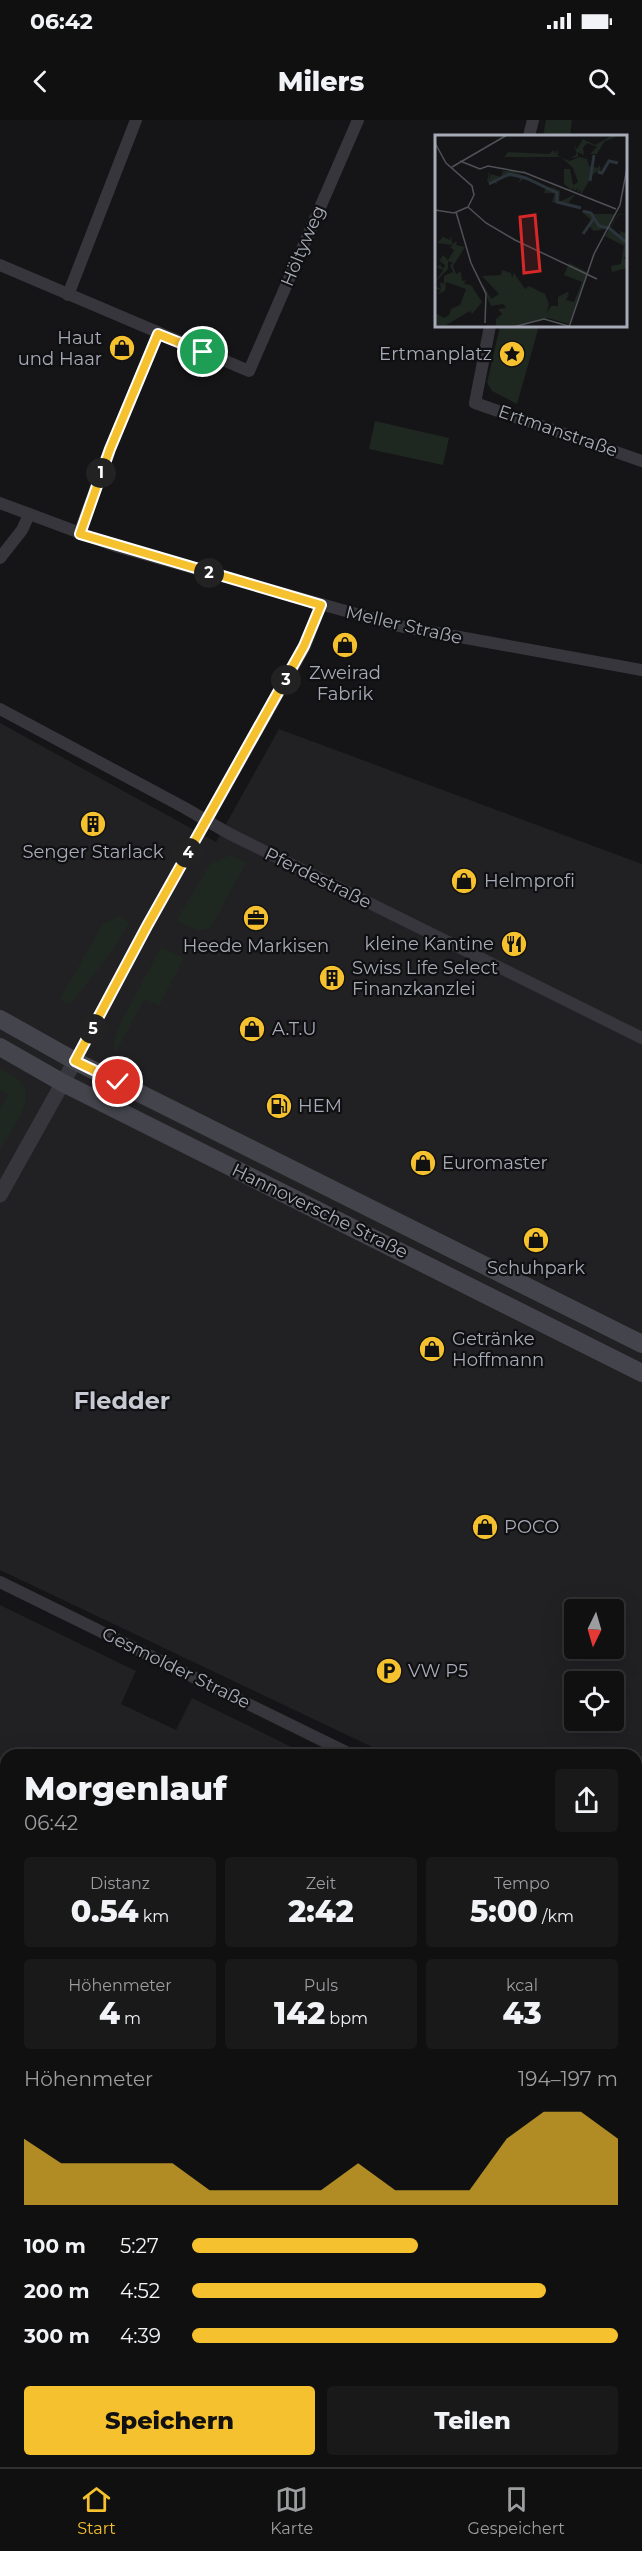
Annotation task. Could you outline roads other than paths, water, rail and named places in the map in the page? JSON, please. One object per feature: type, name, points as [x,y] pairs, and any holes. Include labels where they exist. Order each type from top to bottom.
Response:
[{"type":"main road","name":"Hannoversche Straße","points":[[0,1019],[75,1061],[642,1344]]},
{"type":"main road","name":"Hannoversche Straße","points":[[0,1047],[63,1083],[642,1373]]},
{"type":"street","points":[[68,295],[136,120]]},
{"type":"street","name":"Höltyweg","points":[[158,334],[249,371],[358,120]]},
{"type":"street","points":[[529,135],[533,120]]},
{"type":"street","points":[[0,265],[158,334],[110,449],[80,534]]},
{"type":"street","name":"Ertmanstraße","points":[[490,327],[475,403],[642,461]]},
{"type":"street","name":"Meller Straße","points":[[0,503],[80,534],[321,605],[424,631],[642,670]]},
{"type":"street","points":[[0,558],[22,530],[29,515]]},
{"type":"street","points":[[0,1195],[304,646],[321,605]]},
{"type":"street","name":"Pferdestraße","points":[[0,709],[207,819],[228,833],[642,1038]]},
{"type":"street","name":"Gesmolder Straße","points":[[0,1582],[340,1749]]},
{"type":"place","name":"Haut und Haar","points":[[122,348]]},
{"type":"place","name":"Ertmanplatz","points":[[512,354]]},
{"type":"place","name":"Zweirad Fabrik","points":[[345,645]]},
{"type":"place","name":"Senger Starlack","points":[[93,824]]},
{"type":"place","name":"Helmprofi","points":[[464,881]]},
{"type":"place","name":"Heede Markisen","points":[[256,918]]},
{"type":"place","name":"kleine Kantine","points":[[514,944]]},
{"type":"place","name":"Swiss Life Select Finanzkanzlei","points":[[332,978]]},
{"type":"place","name":"A.T.U","points":[[252,1029]]},
{"type":"place","name":"HEM","points":[[279,1106]]},
{"type":"place","name":"Euromaster","points":[[423,1163]]},
{"type":"place","name":"Schuhpark","points":[[536,1240]]},
{"type":"place","name":"Getränke Hoffmann","points":[[432,1349]]},
{"type":"place","name":"POCO","points":[[485,1527]]},
{"type":"place","name":"VW P5","points":[[389,1671]]},
{"type":"district","name":"Fledder","points":[[122,1401]]}]
